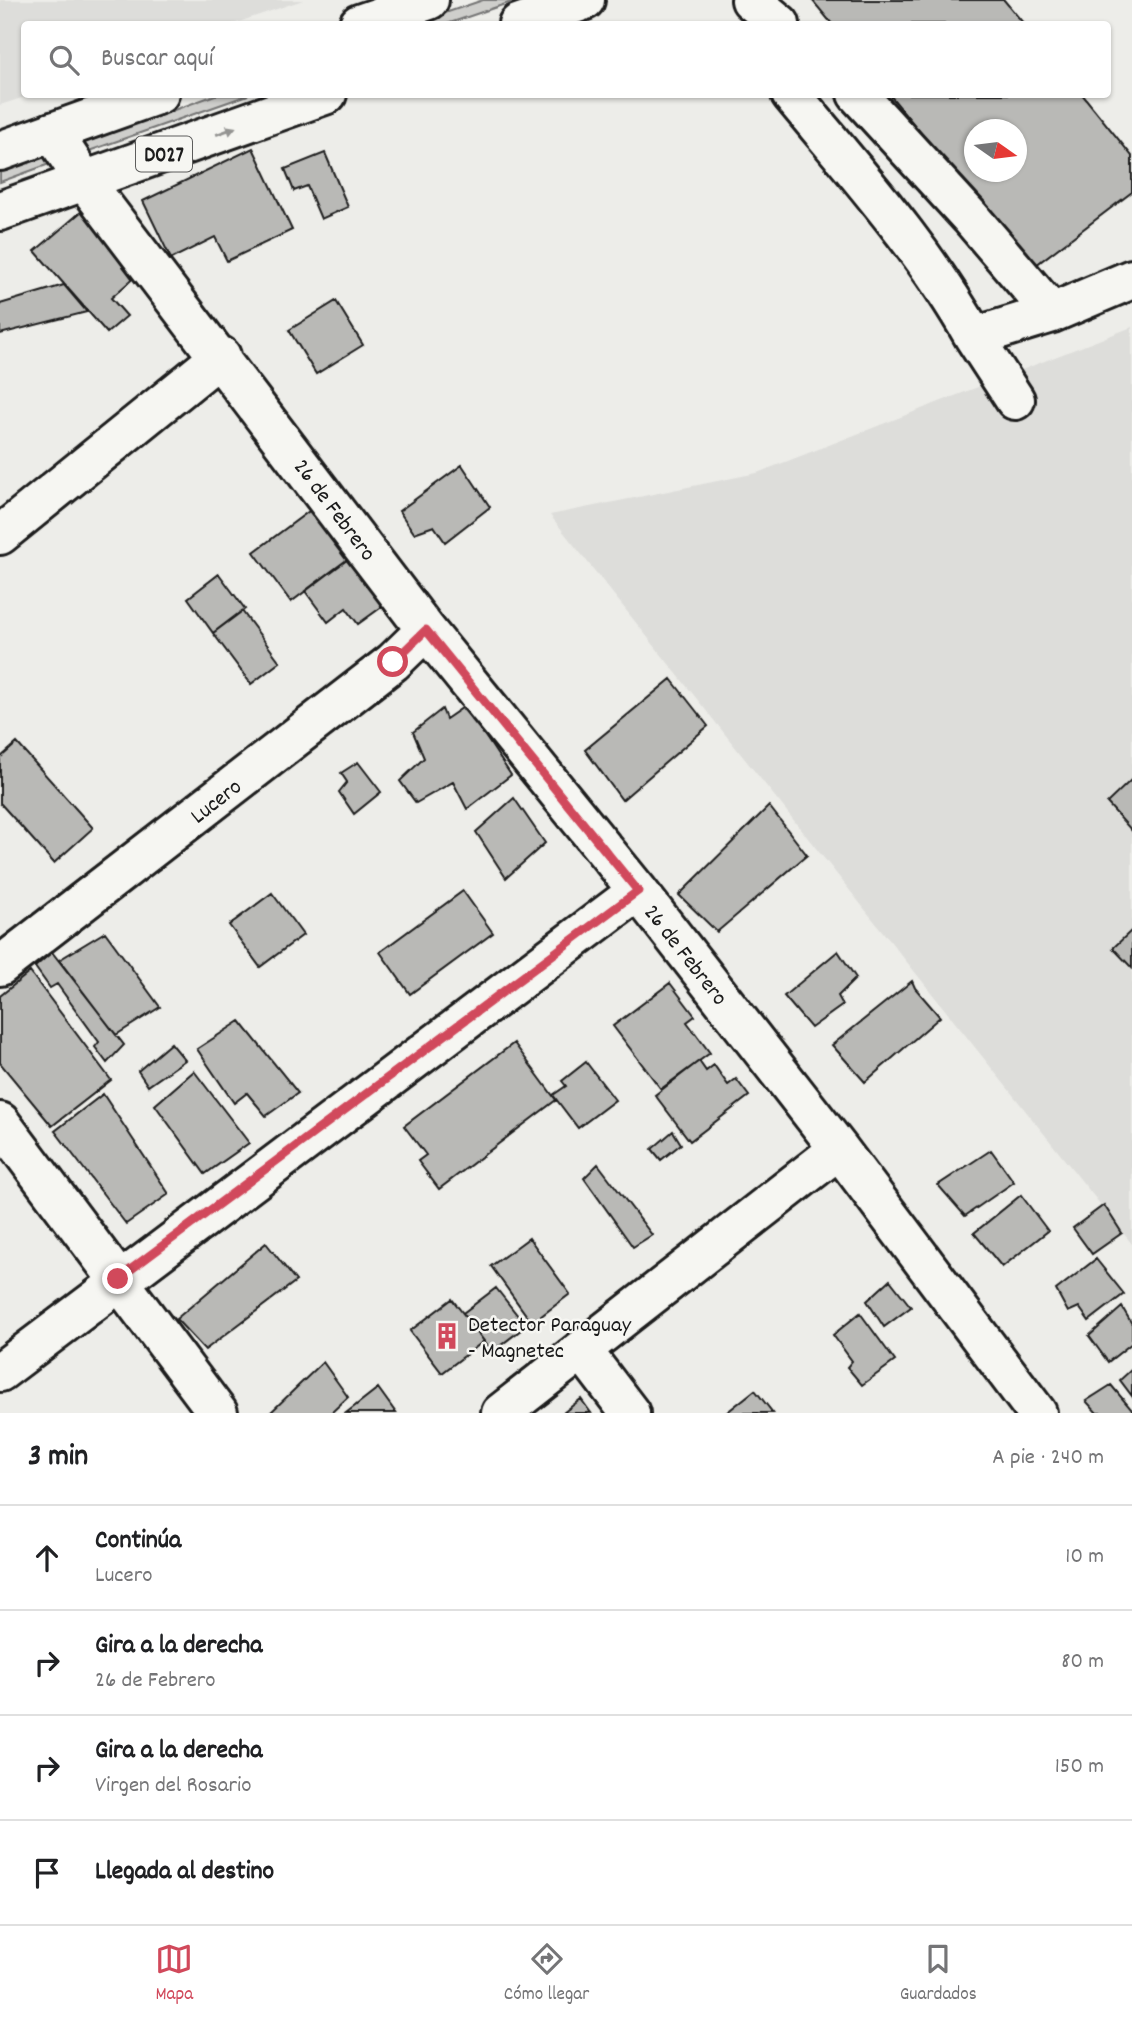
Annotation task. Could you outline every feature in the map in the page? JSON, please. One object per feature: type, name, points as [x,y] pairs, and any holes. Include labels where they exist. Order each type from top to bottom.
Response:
[{"type":"main road","points":[[368,21],[429,0]]},
{"type":"main road","points":[[526,21],[585,0]]},
{"type":"main road","name":"D027","points":[[0,151],[148,98]]},
{"type":"main road","name":"D027","points":[[0,211],[86,183],[316,98]]},
{"type":"main road","points":[[794,98],[948,290],[974,337],[1015,400]]},
{"type":"main road","points":[[861,98],[970,217],[1052,313]]},
{"type":"main road","name":"26 de Febrero","points":[[52,132],[86,183],[221,356],[426,630],[638,891],[839,1149],[1037,1413]]},
{"type":"main road","points":[[974,337],[1052,313],[1132,279]]},
{"type":"main road","points":[[0,535],[221,356]]},
{"type":"main road","name":"Lucero","points":[[0,966],[393,662],[426,630]]},
{"type":"main road","points":[[0,1371],[118,1279],[638,891]]},
{"type":"main road","points":[[0,1122],[218,1413]]},
{"type":"main road","points":[[501,1413],[839,1149]]},
{"type":"main road","points":[[582,1350],[630,1413]]},
{"type":"shaded area","points":[[0,0],[303,0],[242,21],[21,21],[22,98],[0,105]]},
{"type":"shaded area","points":[[483,0],[517,0],[456,21],[422,21]]},
{"type":"shaded area","points":[[207,98],[239,98],[86,152],[81,144]]},
{"type":"shaded area","points":[[44,155],[52,163],[0,182],[0,170]]},
{"type":"shaded area","points":[[1132,327],[1132,1244],[550,515],[757,473]]},
{"type":"building","points":[[812,0],[1004,0],[1022,21],[830,21]]},
{"type":"building","points":[[892,98],[1085,98],[1132,156],[1132,192],[1032,268]]},
{"type":"building","points":[[253,148],[292,230],[227,261],[215,237],[171,259],[143,201]]},
{"type":"building","points":[[325,153],[348,207],[321,219],[307,186],[294,191],[285,169]]},
{"type":"building","points":[[82,211],[137,275],[111,298],[127,316],[107,333],[35,251]]},
{"type":"building","points":[[64,285],[87,312],[0,334],[0,304]]},
{"type":"building","points":[[336,301],[363,345],[316,374],[289,330]]},
{"type":"building","points":[[462,465],[490,507],[445,542],[434,526],[414,533],[399,511]]},
{"type":"building","points":[[320,503],[356,553],[291,602],[254,552]]},
{"type":"building","points":[[348,559],[383,606],[358,624],[346,608],[328,622],[305,591]]},
{"type":"building","points":[[219,574],[245,609],[213,633],[188,598]]},
{"type":"building","points":[[242,611],[280,662],[251,684],[213,633]]},
{"type":"building","points":[[671,679],[708,726],[622,800],[585,750]]},
{"type":"building","points":[[465,706],[511,775],[467,809],[453,782],[416,803],[400,781],[424,758],[413,732],[442,709],[446,719]]},
{"type":"building","points":[[17,743],[93,828],[54,863],[0,803],[0,758]]},
{"type":"building","points":[[358,762],[381,792],[354,814],[339,792],[347,782],[341,773]]},
{"type":"building","points":[[1132,779],[1132,831],[1107,803]]},
{"type":"building","points":[[514,798],[545,843],[506,878],[476,832]]},
{"type":"building","points":[[769,806],[807,855],[717,932],[679,895]]},
{"type":"building","points":[[463,891],[493,933],[410,994],[380,952]]},
{"type":"building","points":[[272,893],[303,935],[260,967],[229,925]]},
{"type":"building","points":[[1132,930],[1132,968],[1113,948]]},
{"type":"building","points":[[105,932],[160,1007],[116,1035],[59,960]]},
{"type":"building","points":[[838,951],[856,978],[838,996],[843,1005],[811,1028],[784,996]]},
{"type":"building","points":[[52,952],[124,1045],[107,1063],[95,1047],[99,1042],[57,984],[50,988],[35,967]]},
{"type":"building","points":[[30,972],[111,1080],[52,1126],[0,1063],[0,996]]},
{"type":"building","points":[[912,981],[940,1017],[865,1082],[832,1045]]},
{"type":"building","points":[[670,983],[695,1016],[687,1022],[710,1053],[661,1089],[613,1026]]},
{"type":"building","points":[[240,1021],[298,1093],[266,1116],[247,1093],[234,1103],[197,1049]]},
{"type":"building","points":[[171,1043],[185,1060],[148,1086],[138,1071]]},
{"type":"building","points":[[514,1043],[556,1100],[439,1189],[418,1161],[426,1155],[404,1126]]},
{"type":"building","points":[[699,1061],[706,1071],[714,1065],[728,1085],[736,1079],[749,1096],[690,1141],[655,1095]]},
{"type":"building","points":[[586,1062],[615,1100],[578,1128],[553,1095],[566,1086],[562,1081]]},
{"type":"building","points":[[194,1071],[249,1143],[205,1174],[155,1105]]},
{"type":"building","points":[[103,1094],[169,1194],[126,1224],[55,1131]]},
{"type":"building","points":[[673,1131],[681,1144],[661,1160],[652,1149]]},
{"type":"building","points":[[991,1150],[1014,1182],[965,1216],[938,1185]]},
{"type":"building","points":[[598,1164],[652,1235],[633,1247],[584,1178]]},
{"type":"building","points":[[1021,1195],[1048,1231],[1002,1267],[974,1233]]},
{"type":"building","points":[[1104,1205],[1122,1233],[1092,1254],[1073,1228]]},
{"type":"building","points":[[529,1238],[570,1294],[532,1323],[491,1266]]},
{"type":"building","points":[[266,1243],[296,1281],[205,1350],[176,1319]]},
{"type":"building","points":[[1096,1259],[1124,1294],[1089,1321],[1079,1307],[1068,1312],[1056,1290]]},
{"type":"building","points":[[890,1280],[911,1307],[884,1327],[867,1301]]},
{"type":"building","points":[[496,1288],[526,1326],[492,1352],[463,1313]]},
{"type":"building","name":"Detector Paraguay - Magnetec","points":[[452,1299],[484,1341],[442,1373],[410,1331]]},
{"type":"building","points":[[1122,1307],[1132,1324],[1132,1343],[1108,1362],[1089,1336]]},
{"type":"building","points":[[860,1313],[895,1361],[862,1385],[847,1367],[852,1361],[833,1335]]},
{"type":"building","points":[[323,1362],[348,1397],[331,1413],[270,1413]]},
{"type":"building","points":[[1132,1369],[1132,1396],[1120,1380]]},
{"type":"building","points":[[1111,1385],[1132,1413],[1097,1413],[1086,1401]]},
{"type":"building","points":[[378,1388],[396,1413],[346,1413]]},
{"type":"building","points":[[755,1390],[773,1413],[726,1413]]},
{"type":"building","points":[[581,1399],[591,1413],[563,1413]]},
{"type":"place","name":"Detector Paraguay - Magnetec","points":[[447,1336]]},
{"type":"route","points":[[118,1279],[638,891],[426,630],[393,662]]}]
